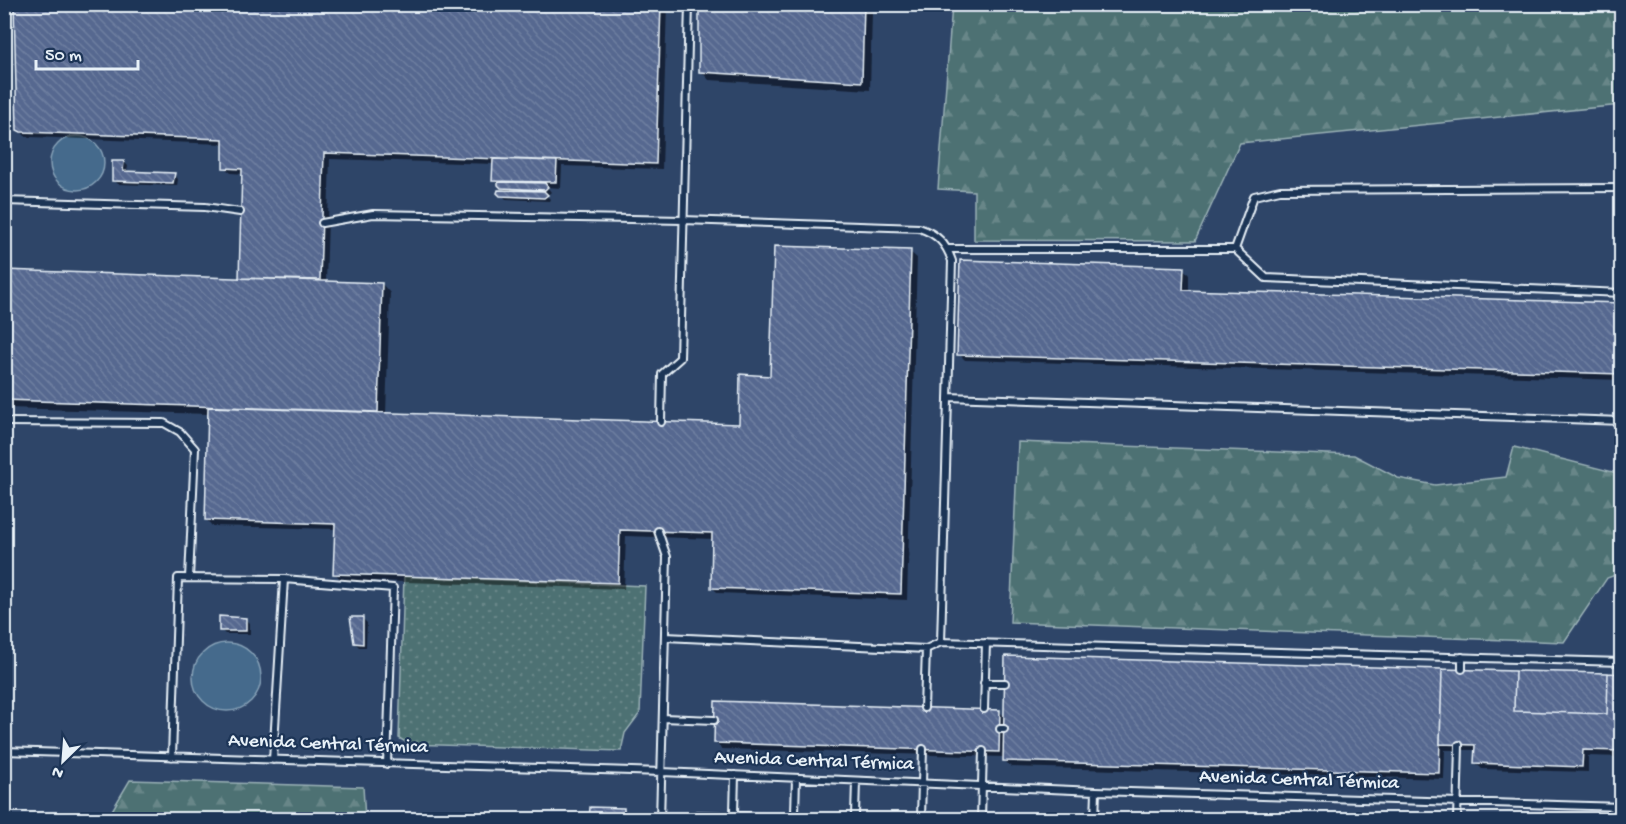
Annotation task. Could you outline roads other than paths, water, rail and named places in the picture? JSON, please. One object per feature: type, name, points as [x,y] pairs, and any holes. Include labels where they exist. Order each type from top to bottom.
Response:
[{"type":"lane","points":[[661,422],[662,374],[680,358],[689,4]]},
{"type":"lane","points":[[1235,249],[1254,196],[1280,190],[1622,188]]},
{"type":"lane","points":[[4,201],[206,207],[240,212]]},
{"type":"lane","points":[[322,223],[374,214],[683,220],[919,228],[936,235],[948,249],[952,261],[941,642]]},
{"type":"lane","points":[[948,249],[1235,249],[1266,278],[1622,293]]},
{"type":"lane","points":[[948,397],[1622,422]]},
{"type":"lane","points":[[4,422],[164,423],[180,432],[195,449],[189,578]]},
{"type":"lane","points":[[658,531],[667,557],[660,819]]},
{"type":"lane","points":[[172,757],[178,578],[284,579],[393,588],[387,764]]},
{"type":"lane","points":[[273,760],[284,579]]},
{"type":"lane","points":[[665,637],[926,649],[941,642],[1622,662]]},
{"type":"lane","points":[[984,709],[986,643]]},
{"type":"lane","points":[[924,708],[926,649]]},
{"type":"lane","points":[[1462,657],[1462,669]]},
{"type":"lane","points":[[984,683],[1005,683]]},
{"type":"lane","points":[[663,718],[714,720]]},
{"type":"lane","points":[[1457,819],[1459,744]]},
{"type":"lane","points":[[921,817],[923,749]]},
{"type":"lane","name":"Avenida Central Térmica","points":[[4,751],[662,772],[1096,791],[1622,807]]},
{"type":"lane","points":[[981,818],[982,751]]},
{"type":"lane","points":[[734,812],[735,776]]},
{"type":"lane","points":[[795,813],[796,778]]},
{"type":"lane","points":[[855,815],[856,781]]},
{"type":"lane","points":[[1095,819],[1096,791]]},
{"type":"lane","points":[[1613,819],[1614,807]]}]
